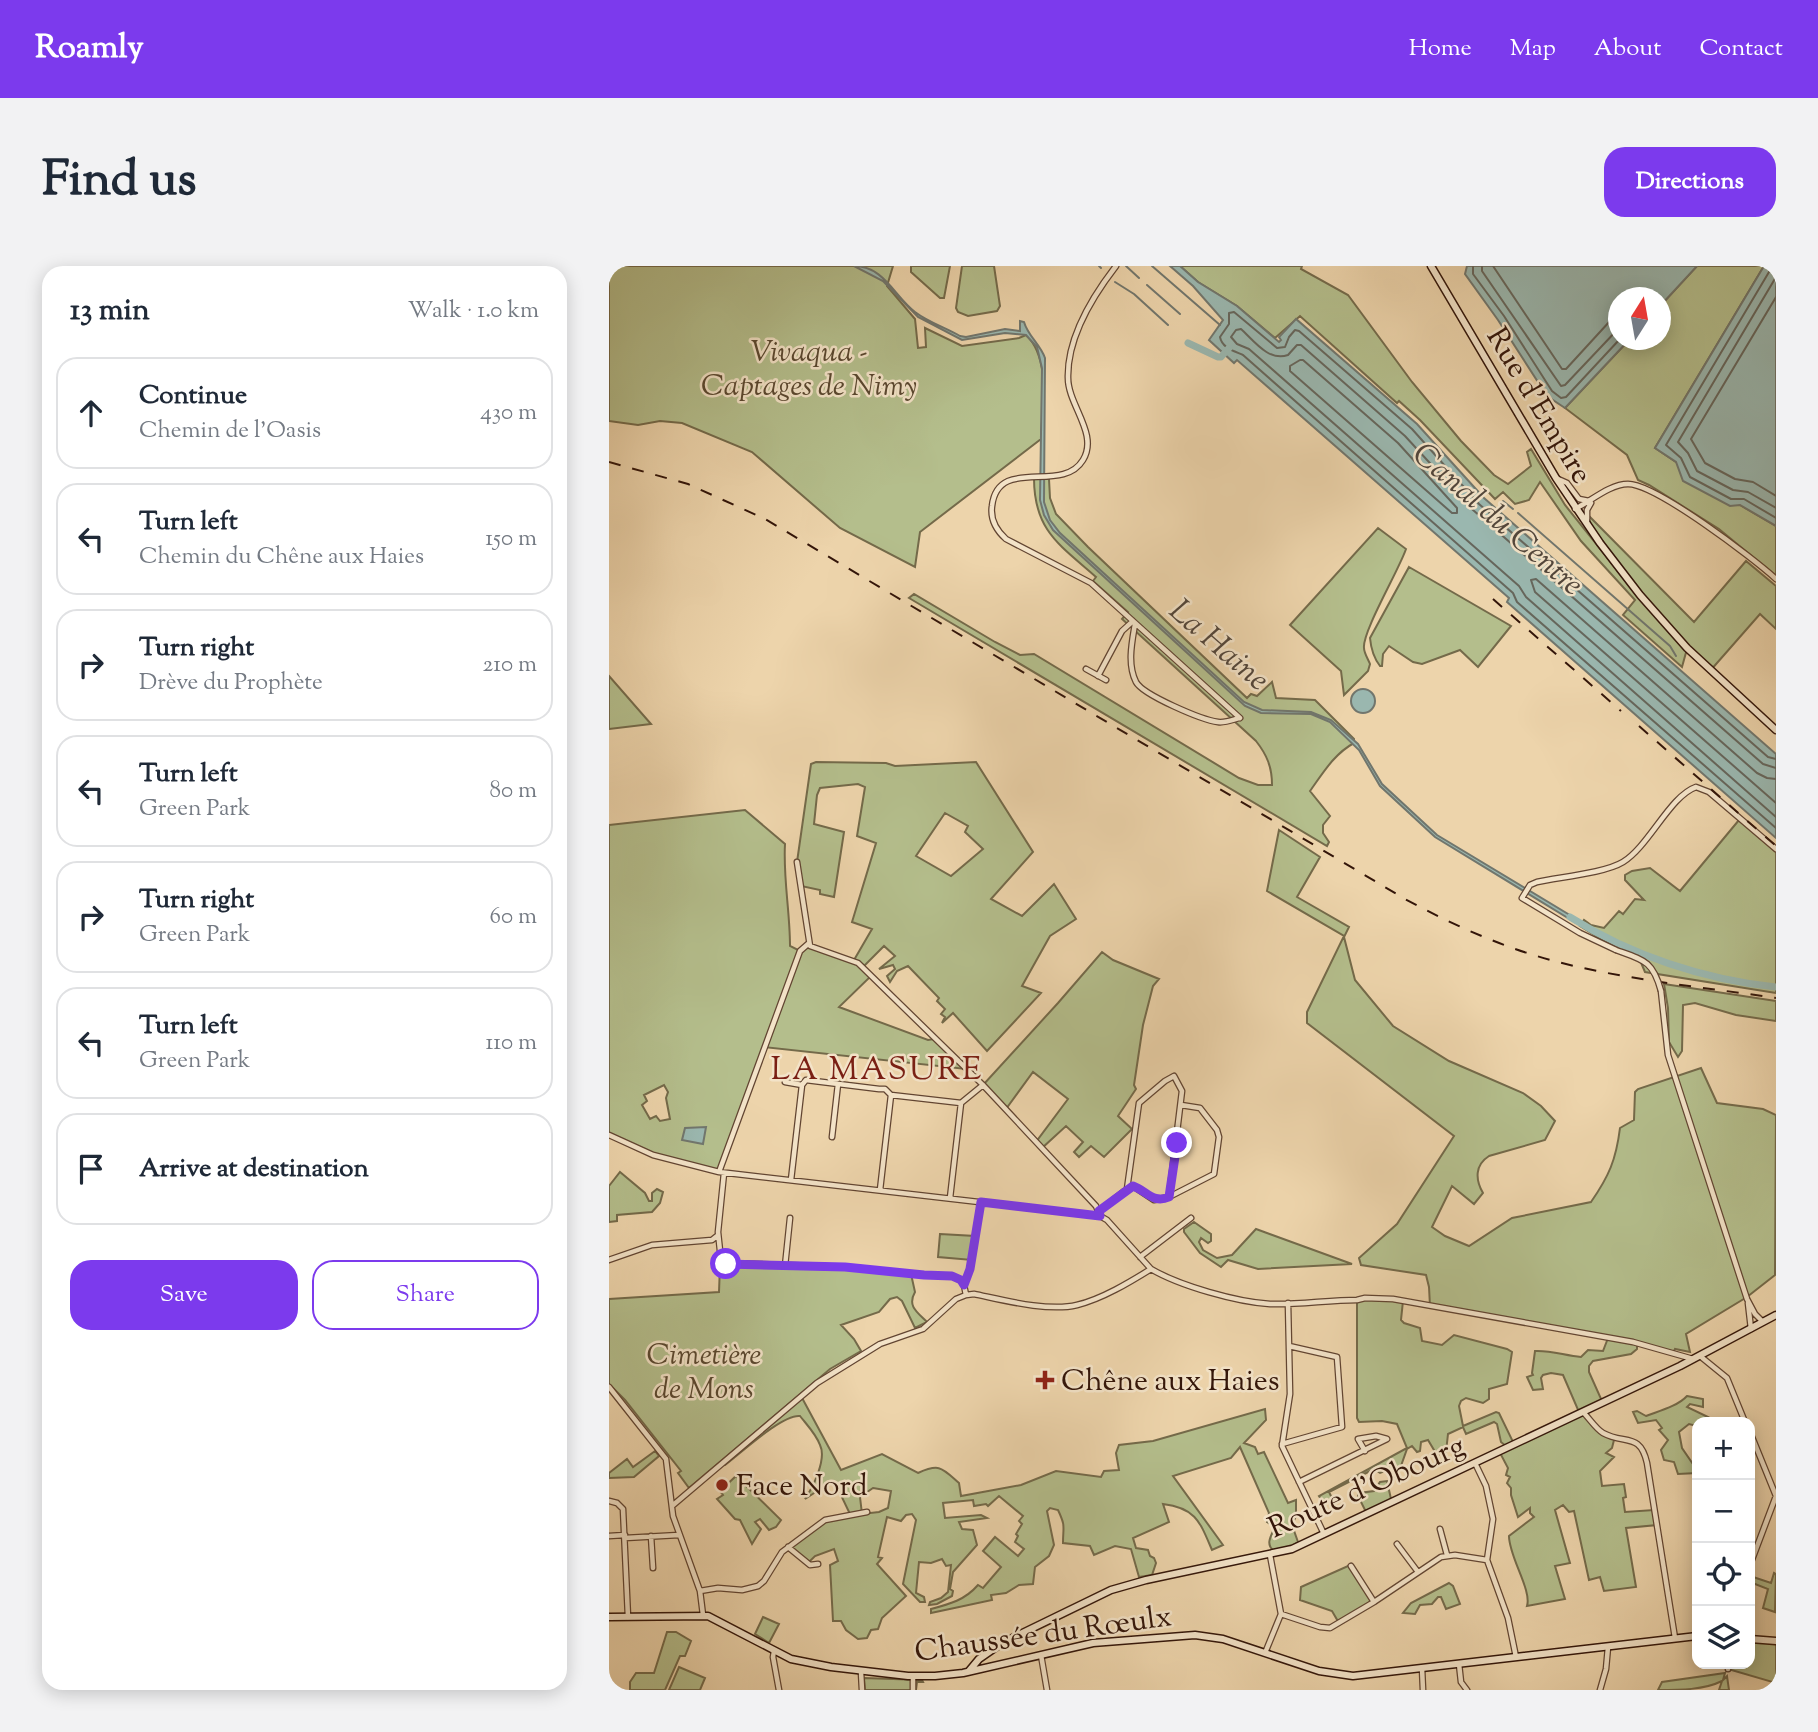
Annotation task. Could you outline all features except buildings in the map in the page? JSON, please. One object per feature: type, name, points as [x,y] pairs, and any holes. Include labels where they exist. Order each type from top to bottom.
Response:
[{"type":"main road","name":"Rue d'Empire","points":[[1430,266],[1575,509]]},
{"type":"main road","points":[[1575,509],[1634,587],[1687,648],[1776,730]]},
{"type":"main road","name":"Route d'Obourg","points":[[969,1671],[979,1659],[1002,1643],[1111,1590],[1292,1549],[1679,1366],[1776,1315]]},
{"type":"main road","name":"Chaussée du Rœulx","points":[[609,1617],[703,1615],[774,1651],[800,1661],[861,1672],[913,1676],[969,1671],[1093,1643],[1195,1635],[1223,1639],[1337,1675],[1357,1676],[1692,1636]]},
{"type":"main road","points":[[1755,1638],[1776,1639]]},
{"type":"street","points":[[1116,266],[1097,292],[1083,320],[1069,366],[1069,391],[1088,438],[1086,455],[1070,473],[1012,479],[996,493],[991,513],[998,531],[1006,539],[1085,579],[1134,622],[1240,718],[1218,722],[1143,691],[1132,671],[1134,622]]},
{"type":"street","points":[[1556,478],[1567,483],[1579,499],[1594,500]]},
{"type":"street","name":"Rue d'Empire","points":[[1575,509],[1618,485],[1639,486],[1714,531],[1776,579]]},
{"type":"street","points":[[1587,525],[1587,510],[1594,500]]},
{"type":"street","points":[[1098,676],[1122,631],[1134,622]]},
{"type":"street","points":[[1086,669],[1106,680]]},
{"type":"street","points":[[1763,1322],[1747,1299],[1668,1055],[1661,991],[1656,975],[1643,960],[1580,933],[1522,898],[1529,886],[1538,882],[1623,862],[1635,852],[1684,794],[1696,788],[1709,792],[1776,849]]},
{"type":"street","points":[[797,862],[808,944],[858,963],[983,1084],[1151,1269],[1182,1283],[1260,1303],[1393,1299],[1633,1342],[1697,1357],[1727,1378],[1743,1417]]},
{"type":"street","points":[[808,944],[800,951],[721,1172],[718,1232],[721,1260],[726,1264],[853,1267],[952,1276],[961,1280],[966,1294]]},
{"type":"street","points":[[1127,1189],[1139,1103],[1165,1080],[1174,1076],[1182,1087],[1169,1197]]},
{"type":"street","points":[[791,1180],[802,1085],[806,1080],[885,1089],[891,1095],[961,1103]]},
{"type":"street","points":[[785,1082],[802,1085]]},
{"type":"street","points":[[832,1137],[838,1084]]},
{"type":"street","points":[[950,1198],[961,1103],[983,1084]]},
{"type":"street","points":[[880,1191],[891,1095]]},
{"type":"street","points":[[609,1135],[653,1154],[721,1172],[1100,1214],[1127,1189],[1136,1187],[1158,1200],[1212,1176],[1219,1137],[1217,1130],[1200,1108],[1181,1105]]},
{"type":"street","points":[[1090,1214],[1091,1200]]},
{"type":"street","points":[[964,1285],[970,1269],[981,1202]]},
{"type":"street","points":[[1140,1257],[1191,1218]]},
{"type":"street","points":[[785,1266],[790,1219]]},
{"type":"street","points":[[609,1259],[658,1244],[712,1240],[718,1232]]},
{"type":"street","points":[[672,1506],[817,1383],[880,1344],[923,1329],[956,1299],[966,1294],[1054,1307],[1069,1306],[1088,1301],[1151,1269]]},
{"type":"street","points":[[1747,1299],[1751,1329]]},
{"type":"street","points":[[1288,1303],[1290,1394],[1283,1451],[1324,1534]]},
{"type":"street","points":[[1282,1444],[1342,1427],[1338,1359],[1333,1355],[1289,1346]]},
{"type":"street","points":[[1673,1353],[1679,1366]]},
{"type":"street","points":[[609,1387],[663,1454],[679,1535],[700,1591],[703,1615]]},
{"type":"street","points":[[1582,1411],[1602,1433],[1632,1441],[1643,1449],[1675,1638]]},
{"type":"street","points":[[1299,1482],[1365,1451],[1387,1440],[1376,1436],[1358,1439],[1365,1451]]},
{"type":"street","points":[[1755,1444],[1776,1496],[1755,1552]]},
{"type":"street","points":[[1475,1463],[1486,1486],[1493,1519],[1487,1560],[1508,1618],[1517,1657]]},
{"type":"street","points":[[609,1501],[619,1504],[623,1509],[628,1617]]},
{"type":"street","points":[[700,1591],[718,1588],[743,1590],[759,1586],[779,1555],[825,1520],[867,1512]]},
{"type":"street","points":[[1440,1529],[1447,1555]]},
{"type":"street","points":[[609,1536],[679,1535]]},
{"type":"street","points":[[651,1536],[653,1568]]},
{"type":"street","points":[[1397,1544],[1418,1572]]},
{"type":"street","points":[[788,1547],[810,1564],[818,1563]]},
{"type":"street","points":[[1265,1653],[1281,1614],[1270,1555]]},
{"type":"street","points":[[1281,1614],[1330,1628],[1447,1555],[1487,1560]]},
{"type":"street","points":[[1351,1566],[1374,1602]]},
{"type":"street","points":[[1600,1690],[1606,1670],[1608,1646]]},
{"type":"street","points":[[774,1651],[772,1657],[779,1690]]},
{"type":"street","points":[[1041,1655],[1047,1690]]},
{"type":"street","points":[[1459,1664],[1461,1682],[1467,1690]]},
{"type":"street","points":[[1422,1668],[1423,1690]]},
{"type":"street","points":[[861,1672],[862,1690]]},
{"type":"street","points":[[913,1676],[913,1690]]},
{"type":"green space","name":"Vivaqua - Captages de Nimy","points":[[609,266],[893,266],[887,286],[915,319],[918,348],[926,347],[925,328],[962,346],[1026,335],[1034,345],[1042,370],[1041,439],[920,532],[915,567],[840,528],[752,452],[682,423],[660,421],[638,425],[609,421]]},
{"type":"green space","points":[[911,266],[950,266],[944,298],[940,298],[911,272]]},
{"type":"green space","points":[[962,266],[994,266],[1000,306],[997,311],[968,316],[958,312],[956,308]]},
{"type":"green space","points":[[1180,266],[1302,266],[1301,269],[1348,295],[1412,382],[1461,441],[1494,475],[1508,484],[1531,466],[1527,452],[1531,449],[1565,505],[1638,596],[1586,525],[1590,517],[1694,622],[1746,561],[1776,586],[1776,629],[1760,614],[1710,671],[1687,649],[1682,667],[1623,615],[1635,600],[1581,541],[1540,482],[1529,500],[1515,504],[1503,492],[1495,499],[1420,420],[1399,401],[1397,403],[1300,316],[1275,338],[1237,306],[1198,282]]},
{"type":"green space","points":[[1697,266],[1764,266],[1655,448],[1776,526],[1776,576],[1719,529],[1638,480],[1627,455],[1565,408],[1620,350],[1671,350],[1671,294]]},
{"type":"green space","points":[[1034,478],[1049,479],[1050,498],[1056,514],[1247,698],[1251,694],[1257,696],[1272,682],[1276,698],[1315,700],[1354,739],[1354,743],[1335,758],[1310,791],[1330,816],[1323,825],[1323,833],[1329,842],[1327,846],[909,598],[914,594],[1020,655],[1034,654],[1239,778],[1258,785],[1272,785],[1268,762],[1256,741],[1122,619],[1128,612],[1093,581],[1096,577],[1051,535],[1039,511]]},
{"type":"green space","points":[[1378,528],[1406,549],[1365,640],[1364,650],[1370,664],[1368,671],[1344,695],[1341,671],[1290,625]]},
{"type":"green space","points":[[1409,567],[1511,626],[1478,667],[1460,650],[1422,664],[1413,662],[1389,646],[1383,654],[1380,666],[1373,653],[1370,638]]},
{"type":"green space","points":[[609,676],[651,724],[609,729]]},
{"type":"green space","points":[[976,762],[1033,852],[991,899],[1022,916],[1054,884],[1076,919],[1050,936],[1022,986],[1041,993],[987,1051],[953,1013],[942,1023],[945,1017],[941,1014],[945,1009],[937,1001],[939,998],[908,966],[897,971],[890,982],[887,976],[895,969],[893,965],[879,969],[895,956],[884,946],[863,967],[871,976],[839,1007],[928,1040],[934,1039],[966,1069],[764,1047],[719,1172],[653,1155],[609,1135],[609,825],[745,810],[785,844],[790,946],[800,951],[808,944],[854,960],[872,929],[852,922],[876,843],[857,836],[865,787],[858,784],[820,788],[814,824],[844,832],[834,897],[820,894],[820,890],[801,886],[797,862],[811,764],[886,763],[895,766]],"holes":[[[945,813],[968,826],[965,832],[983,849],[951,876],[916,856]],[[664,1085],[668,1092],[666,1098],[670,1119],[660,1121],[656,1116],[650,1119],[642,1105],[647,1101],[644,1095]]]},
{"type":"green space","points":[[1739,820],[1776,852],[1776,993],[1645,972],[1637,953],[1604,941],[1580,926],[1584,920],[1604,928],[1619,911],[1623,914],[1635,899],[1644,900],[1625,880],[1625,875],[1632,871],[1650,868],[1680,891]]},
{"type":"green space","points":[[1279,830],[1320,857],[1297,897],[1349,927],[1344,937],[1355,980],[1393,1026],[1449,1061],[1523,1093],[1555,1121],[1545,1140],[1489,1156],[1484,1160],[1478,1173],[1483,1193],[1474,1204],[1452,1186],[1432,1227],[1445,1236],[1469,1246],[1512,1218],[1591,1202],[1611,1167],[1620,1128],[1634,1120],[1635,1092],[1638,1089],[1701,1068],[1717,1103],[1763,1109],[1776,1115],[1775,1275],[1747,1297],[1686,1334],[1690,1352],[1675,1349],[1673,1353],[1637,1344],[1637,1349],[1631,1354],[1593,1361],[1589,1366],[1602,1401],[1583,1411],[1602,1433],[1615,1436],[1612,1448],[1606,1453],[1614,1457],[1600,1471],[1602,1486],[1624,1484],[1625,1512],[1654,1510],[1657,1525],[1626,1528],[1636,1587],[1604,1591],[1600,1577],[1589,1580],[1574,1511],[1569,1512],[1563,1505],[1555,1510],[1570,1563],[1555,1566],[1565,1599],[1527,1606],[1526,1591],[1509,1536],[1534,1517],[1530,1508],[1518,1517],[1511,1488],[1507,1483],[1510,1477],[1506,1475],[1508,1468],[1499,1451],[1507,1447],[1501,1442],[1497,1424],[1494,1422],[1466,1434],[1463,1427],[1448,1434],[1446,1452],[1437,1455],[1428,1440],[1421,1442],[1420,1451],[1417,1452],[1412,1446],[1407,1449],[1397,1477],[1374,1469],[1329,1492],[1332,1498],[1330,1501],[1323,1502],[1319,1496],[1407,1448],[1397,1424],[1382,1421],[1359,1422],[1357,1418],[1357,1300],[1365,1298],[1403,1301],[1401,1320],[1420,1328],[1422,1341],[1442,1345],[1454,1335],[1512,1352],[1507,1384],[1489,1389],[1489,1399],[1483,1403],[1466,1398],[1459,1406],[1463,1426],[1499,1413],[1514,1444],[1579,1412],[1563,1375],[1543,1375],[1543,1389],[1533,1390],[1527,1377],[1533,1375],[1535,1351],[1581,1357],[1588,1350],[1603,1351],[1608,1338],[1430,1306],[1426,1275],[1361,1265],[1359,1258],[1397,1224],[1454,1136],[1307,1023],[1307,1012],[1344,936],[1267,891]]},
{"type":"green space","points":[[1102,952],[1113,960],[1159,979],[1153,986],[1143,1025],[1134,1085],[1136,1089],[1118,1116],[1132,1129],[1104,1157],[1091,1146],[1079,1157],[1074,1152],[1083,1142],[1066,1126],[1042,1148],[1036,1142],[1068,1099],[1033,1072],[1006,1109],[983,1085]]},
{"type":"green space","points":[[1664,984],[1776,1001],[1776,1021],[1736,1015],[1695,1003],[1683,1005],[1682,1051],[1678,1057],[1669,1042]]},
{"type":"green space","points":[[620,1172],[645,1193],[649,1201],[652,1201],[652,1193],[657,1189],[663,1192],[660,1203],[652,1212],[617,1215],[617,1221],[609,1222],[609,1186]]},
{"type":"green space","points":[[1194,1222],[1211,1234],[1211,1241],[1208,1243],[1201,1238],[1199,1242],[1203,1250],[1217,1258],[1232,1255],[1256,1229],[1352,1264],[1258,1269],[1228,1260],[1221,1267],[1200,1253],[1184,1232],[1184,1229]]},
{"type":"green space","points":[[940,1234],[975,1236],[972,1260],[938,1257]]},
{"type":"green space","name":"Cimetière de Mons","points":[[720,1265],[853,1267],[911,1274],[915,1292],[913,1305],[927,1322],[915,1328],[902,1301],[897,1297],[890,1299],[879,1312],[841,1325],[861,1351],[830,1369],[689,1488],[678,1473],[681,1471],[625,1400],[609,1384],[609,1299],[719,1292]]},
{"type":"green space","points":[[801,1396],[841,1470],[882,1454],[918,1473],[931,1468],[944,1471],[959,1483],[961,1496],[1021,1485],[1056,1471],[1101,1477],[1104,1471],[1119,1470],[1116,1453],[1119,1445],[1153,1441],[1265,1409],[1266,1420],[1244,1443],[1255,1447],[1258,1454],[1264,1452],[1288,1503],[1296,1500],[1296,1516],[1292,1525],[1298,1542],[1287,1549],[1274,1551],[1271,1548],[1270,1540],[1275,1527],[1267,1522],[1269,1513],[1240,1447],[1231,1458],[1173,1476],[1223,1545],[1212,1550],[1200,1524],[1190,1513],[1163,1504],[1169,1522],[1133,1538],[1136,1548],[1148,1550],[1156,1563],[1152,1575],[1139,1577],[1131,1549],[1115,1546],[1094,1555],[1090,1546],[1063,1543],[1062,1520],[1058,1510],[1050,1508],[1047,1511],[1054,1545],[1049,1556],[1035,1567],[1033,1584],[1019,1585],[1006,1593],[991,1595],[992,1600],[931,1613],[931,1609],[962,1598],[978,1585],[983,1588],[1001,1567],[983,1551],[995,1537],[1018,1556],[1024,1549],[1015,1542],[1022,1524],[1019,1521],[1023,1516],[999,1496],[988,1506],[974,1506],[973,1500],[943,1503],[945,1518],[981,1515],[987,1518],[959,1522],[962,1529],[973,1530],[977,1545],[953,1572],[950,1589],[953,1591],[952,1596],[929,1605],[948,1592],[951,1565],[946,1566],[942,1559],[931,1563],[919,1562],[916,1593],[924,1597],[925,1602],[920,1602],[903,1584],[916,1520],[912,1514],[906,1515],[901,1521],[887,1517],[878,1557],[882,1558],[877,1564],[906,1596],[882,1618],[878,1629],[871,1630],[867,1638],[858,1639],[846,1630],[841,1621],[833,1621],[830,1565],[838,1561],[834,1549],[815,1556],[808,1563],[788,1547],[825,1520],[850,1514],[839,1491],[831,1482],[805,1499],[822,1458],[820,1445],[811,1430],[800,1416],[792,1417],[772,1428],[725,1465],[723,1463]],"holes":[[[873,1488],[891,1491],[888,1508],[862,1514],[860,1497]]]},
{"type":"green space","points":[[1687,1396],[1703,1399],[1703,1407],[1690,1404],[1687,1407],[1708,1417],[1692,1417],[1692,1425],[1689,1424],[1679,1432],[1682,1448],[1692,1463],[1692,1473],[1678,1474],[1674,1462],[1664,1460],[1661,1450],[1668,1440],[1659,1430],[1662,1428],[1656,1420],[1638,1423],[1633,1412],[1637,1411],[1646,1416]]},
{"type":"green space","points":[[655,1451],[659,1456],[634,1477],[609,1478],[609,1473],[627,1459],[633,1467]]},
{"type":"green space","points":[[736,1476],[781,1520],[776,1527],[769,1530],[760,1519],[755,1522],[761,1529],[752,1544],[740,1520],[735,1519],[717,1499],[723,1495],[720,1491]]},
{"type":"green space","points":[[1387,1481],[1391,1499],[1365,1510],[1359,1493],[1374,1491],[1380,1482]]},
{"type":"green space","points":[[1351,1566],[1374,1602],[1339,1623],[1332,1611],[1300,1600],[1301,1587]]},
{"type":"green space","points":[[1774,1573],[1775,1612],[1763,1608],[1768,1589],[1755,1584],[1755,1578],[1771,1583]]},
{"type":"green space","points":[[1449,1583],[1453,1586],[1460,1604],[1446,1609],[1441,1597],[1438,1597],[1432,1604],[1420,1605],[1415,1614],[1403,1613],[1411,1603]]},
{"type":"green space","points":[[763,1617],[779,1624],[769,1643],[755,1634]]},
{"type":"green space","points":[[667,1632],[676,1632],[691,1641],[685,1656],[680,1656],[665,1690],[630,1690],[630,1682],[636,1673],[654,1673]]},
{"type":"green space","points":[[1755,1639],[1776,1641],[1776,1683],[1728,1669],[1755,1669]]},
{"type":"green space","points":[[679,1667],[705,1678],[700,1690],[669,1690]]},
{"type":"green space","points":[[1725,1673],[1723,1680],[1727,1676],[1729,1690],[1719,1690],[1722,1681],[1700,1688],[1658,1690],[1662,1682]]},
{"type":"green space","points":[[864,1678],[923,1682],[917,1682],[916,1690],[865,1690]]},
{"type":"water","points":[[854,266],[864,267],[881,276],[915,312],[960,336],[1005,329],[1020,331],[1020,321],[1024,322],[1045,358],[1044,502],[1050,520],[1060,533],[1244,702],[1262,710],[1311,712],[1331,720],[1358,744],[1382,784],[1437,835],[1578,920],[1576,923],[1435,837],[1380,786],[1359,750],[1330,722],[1311,714],[1261,713],[1245,706],[1053,530],[1044,515],[1040,500],[1042,368],[1037,347],[1026,335],[1005,333],[962,340],[918,317],[883,281]]},
{"type":"water","name":"Canal du Centre","points":[[1170,266],[1180,266],[1198,282],[1237,306],[1279,342],[1279,337],[1296,319],[1417,424],[1484,498],[1776,754],[1776,838],[1507,602],[1509,598],[1237,360],[1234,363],[1209,340],[1223,320],[1193,286]]},
{"type":"water","points":[[1467,266],[1697,266],[1671,294],[1671,287],[1608,287],[1608,350],[1620,350],[1565,408],[1547,396],[1465,274]]},
{"type":"water","points":[[1764,266],[1776,266],[1776,526],[1740,505],[1730,506],[1683,481],[1676,462],[1655,448]]},
{"type":"water","points":[[1363,689],[1374,696],[1375,701],[1368,712],[1363,713],[1352,706],[1351,701],[1358,690]]},
{"type":"water","points":[[706,1127],[703,1144],[682,1140],[685,1128]]},
{"type":"waterway","points":[[1126,266],[1139,278]]},
{"type":"waterway","points":[[1152,266],[1220,325]]},
{"type":"waterway","points":[[1115,282],[1134,294],[1168,325]]},
{"type":"waterway","points":[[1147,285],[1180,314]]},
{"type":"waterway","points":[[1188,343],[1218,357],[1229,348]]},
{"type":"waterway","name":"Canal du Centre","points":[[1503,501],[1513,509]]},
{"type":"waterway","name":"Canal du Centre","points":[[1518,513],[1670,646],[1676,656]]},
{"type":"waterway","name":"La Haine","points":[[1570,917],[1618,943],[1669,964],[1749,984],[1776,987]]},
{"type":"railway","points":[[609,462],[688,484],[765,519],[1405,899],[1460,926],[1516,949],[1581,968],[1776,998]]},
{"type":"railway","points":[[1493,599],[1621,711]]},
{"type":"railway","points":[[1639,726],[1776,846]]},
{"type":"place","name":"Chêne aux Haies","points":[[1045,1380]]},
{"type":"place","name":"Face Nord","points":[[722,1485]]},
{"type":"district","name":"LA MASURE","points":[[877,1068]]},
{"type":"route","points":[[726,1264],[845,1267],[952,1276],[961,1280],[964,1285],[970,1269],[981,1202],[1100,1216],[1099,1211],[1133,1186],[1154,1199],[1165,1199],[1169,1197],[1177,1143]]}]
